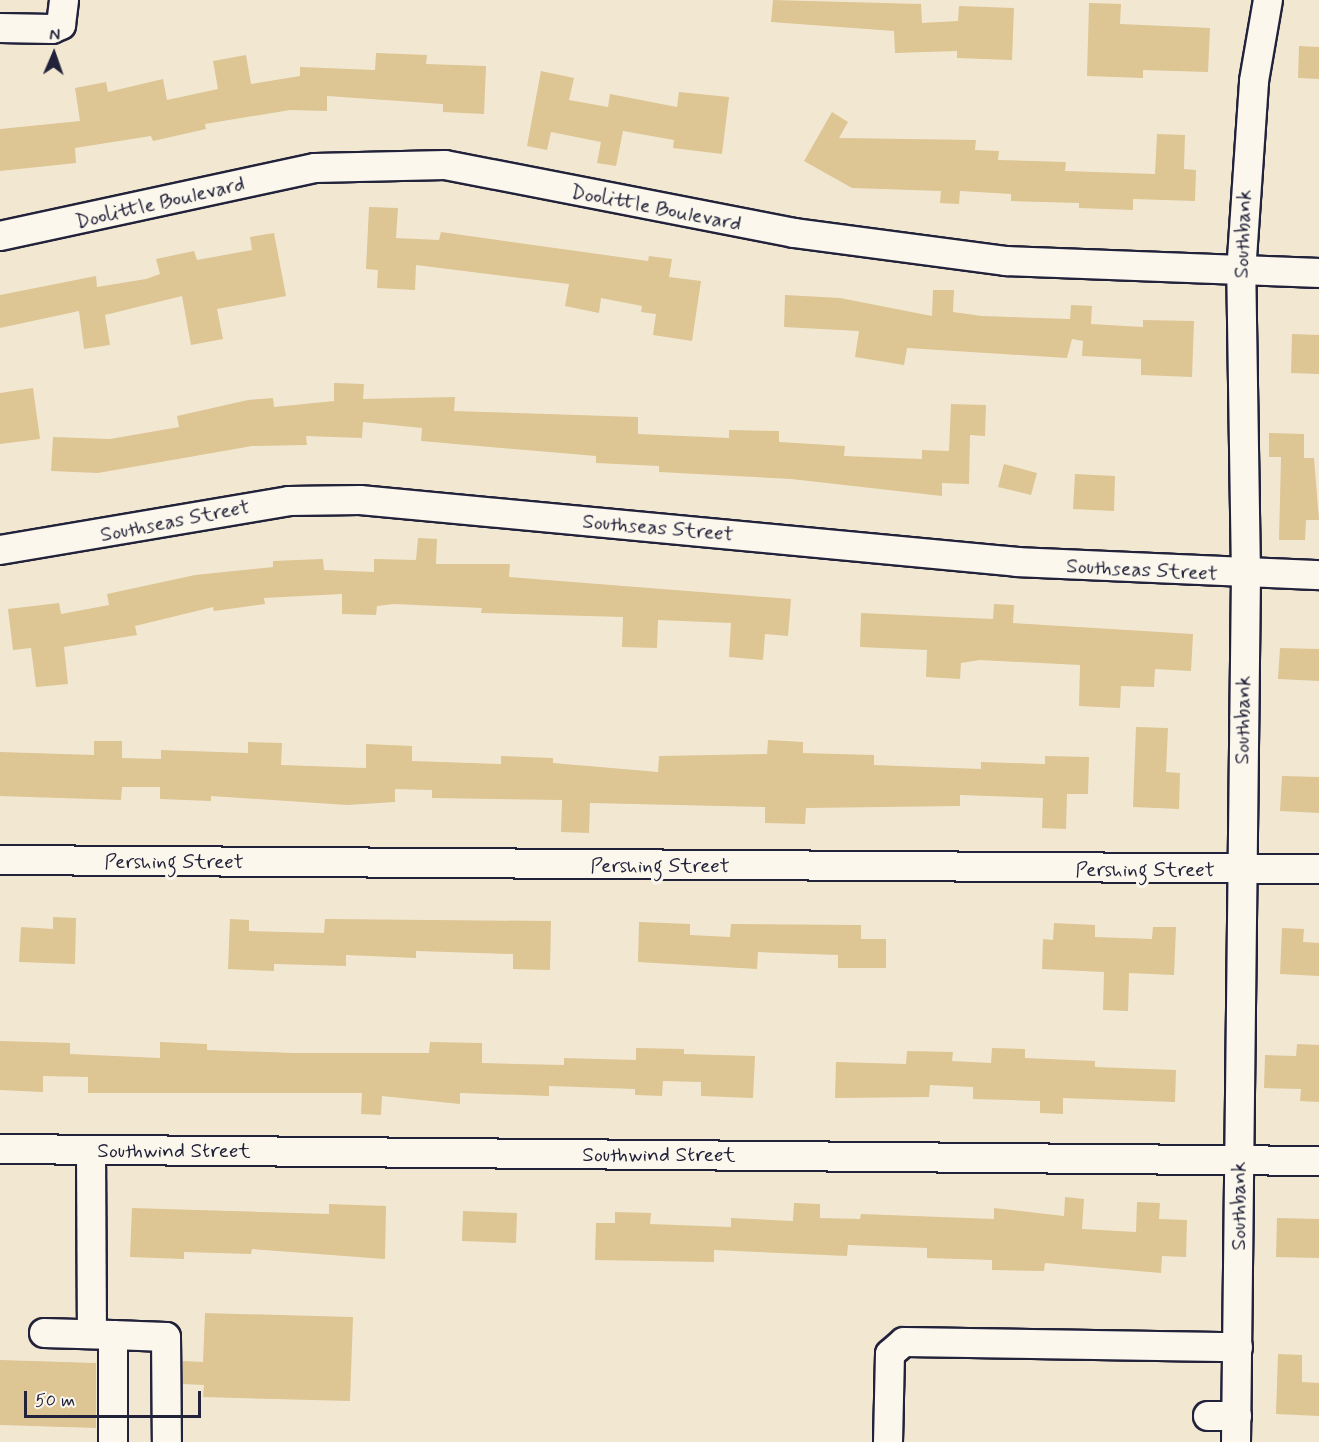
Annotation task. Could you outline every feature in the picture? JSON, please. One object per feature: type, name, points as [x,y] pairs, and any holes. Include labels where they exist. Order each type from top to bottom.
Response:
[{"type":"street","points":[[0,28],[52,29],[61,25],[64,0]]},
{"type":"street","name":"Southbank","points":[[1236,1429],[1240,871],[1246,575],[1241,273],[1254,81],[1268,0]]},
{"type":"street","name":"Doolittle Boulevard","points":[[0,236],[315,168],[445,165],[794,233],[1006,261],[1241,273],[1319,273]]},
{"type":"street","name":"Southseas Street","points":[[0,550],[289,501],[360,500],[1018,562],[1246,575],[1319,575]]},
{"type":"street","name":"Pershing Street","points":[[0,860],[1240,871],[1319,869]]},
{"type":"street","name":"Southwind Street","points":[[0,1149],[1319,1161]]},
{"type":"street","points":[[91,1150],[103,1335],[113,1442]]},
{"type":"street","points":[[44,1334],[166,1337],[167,1442]]},
{"type":"street","points":[[888,1442],[890,1354],[904,1342],[1238,1347]]},
{"type":"street","points":[[1208,1416],[1236,1429]]},
{"type":"building","points":[[773,0],[921,4],[922,23],[958,21],[959,6],[1014,8],[1012,60],[957,58],[957,51],[895,53],[894,31],[771,22]]},
{"type":"building","points":[[1089,3],[1121,4],[1120,24],[1210,28],[1208,72],[1143,70],[1143,78],[1087,76]]},
{"type":"building","points":[[1299,46],[1319,47],[1319,79],[1298,78]]},
{"type":"building","points":[[376,53],[427,55],[426,64],[486,66],[484,114],[443,112],[443,104],[327,96],[327,111],[290,110],[205,124],[206,129],[153,141],[151,136],[75,148],[76,163],[0,171],[0,129],[80,121],[75,88],[106,82],[108,92],[163,79],[167,100],[218,89],[213,61],[246,55],[251,84],[300,76],[300,67],[375,70]]},
{"type":"building","points":[[541,71],[574,78],[569,100],[608,107],[610,94],[677,107],[679,92],[729,97],[722,154],[673,148],[674,140],[623,131],[616,166],[597,163],[601,142],[551,132],[547,150],[527,146]]},
{"type":"building","points":[[832,112],[848,122],[839,138],[976,140],[975,150],[999,151],[998,160],[1066,162],[1065,171],[1155,174],[1157,134],[1185,135],[1184,169],[1196,170],[1195,201],[1133,199],[1133,210],[1079,208],[1079,203],[1011,201],[1011,194],[960,191],[959,204],[940,203],[941,191],[852,188],[804,161]]},
{"type":"building","points":[[369,207],[398,208],[396,238],[439,240],[441,232],[648,261],[649,256],[672,259],[669,277],[701,281],[692,341],[653,335],[656,314],[641,312],[642,306],[601,298],[599,313],[565,306],[569,284],[416,265],[415,290],[377,288],[378,270],[366,269]]},
{"type":"building","points":[[274,233],[286,296],[217,309],[223,339],[191,345],[182,296],[105,315],[110,345],[84,349],[79,311],[0,328],[0,295],[96,276],[97,287],[146,279],[160,274],[156,259],[194,251],[197,260],[252,250],[250,237]]},
{"type":"building","points":[[933,290],[954,290],[953,312],[982,316],[1070,319],[1071,305],[1092,306],[1091,324],[1143,327],[1143,320],[1194,321],[1192,377],[1141,375],[1141,359],[1082,356],[1083,341],[1072,339],[1067,358],[907,348],[904,365],[855,357],[859,331],[784,327],[785,295],[840,298],[932,316]]},
{"type":"building","points":[[1292,334],[1319,335],[1319,374],[1291,373]]},
{"type":"building","points":[[334,383],[364,384],[363,399],[455,397],[454,411],[638,417],[638,434],[729,438],[729,430],[779,431],[779,442],[845,446],[844,456],[922,459],[922,450],[949,451],[951,404],[986,405],[985,436],[970,435],[969,484],[942,483],[942,496],[791,479],[659,472],[659,466],[596,463],[596,456],[421,441],[422,428],[363,422],[362,438],[306,436],[307,445],[252,446],[98,473],[51,471],[53,437],[110,439],[179,427],[177,416],[248,400],[273,398],[274,407],[334,401]]},
{"type":"building","points":[[33,388],[40,439],[0,444],[0,393]]},
{"type":"building","points":[[1269,433],[1304,434],[1304,458],[1314,458],[1319,520],[1306,520],[1305,540],[1279,540],[1281,457],[1269,457]]},
{"type":"building","points":[[1004,464],[1037,473],[1031,495],[998,487]]},
{"type":"building","points":[[1075,474],[1115,476],[1114,511],[1073,509]]},
{"type":"building","points":[[418,538],[437,539],[436,564],[510,564],[509,577],[791,599],[788,636],[765,634],[763,660],[729,657],[731,623],[658,620],[657,648],[622,647],[623,617],[481,613],[482,608],[394,604],[377,606],[376,615],[342,614],[342,594],[264,598],[265,604],[214,611],[213,607],[135,626],[137,635],[64,647],[68,684],[36,687],[31,648],[13,650],[8,609],[59,603],[61,614],[109,605],[107,594],[195,575],[273,567],[273,561],[323,559],[324,570],[374,572],[374,559],[416,560]]},
{"type":"building","points":[[994,604],[1014,605],[1013,623],[1193,634],[1191,671],[1155,669],[1154,687],[1121,686],[1120,708],[1079,706],[1080,665],[980,660],[961,663],[960,679],[926,677],[927,650],[860,647],[861,613],[993,619]]},
{"type":"building","points":[[1280,648],[1319,649],[1319,681],[1278,679]]},
{"type":"building","points":[[1136,727],[1168,728],[1166,772],[1180,773],[1179,809],[1133,807]]},
{"type":"building","points":[[768,740],[803,742],[803,753],[874,755],[874,765],[981,769],[981,762],[1045,764],[1045,756],[1089,757],[1088,794],[1067,794],[1066,829],[1042,828],[1043,798],[960,795],[960,806],[806,808],[805,824],[765,823],[765,807],[590,803],[589,833],[561,832],[562,800],[432,798],[432,790],[395,789],[395,802],[347,805],[211,796],[211,801],[160,799],[160,787],[122,787],[121,800],[0,796],[0,752],[94,755],[94,741],[122,741],[122,758],[161,759],[161,750],[248,753],[248,742],[282,743],[281,765],[366,768],[366,744],[412,746],[412,761],[501,764],[501,756],[553,758],[553,763],[658,772],[659,756],[767,754]]},
{"type":"building","points":[[1282,776],[1319,777],[1319,813],[1280,811]]},
{"type":"building","points":[[53,917],[76,918],[75,964],[19,962],[21,927],[53,929]]},
{"type":"building","points":[[230,919],[249,920],[249,931],[324,933],[325,919],[551,921],[550,970],[513,969],[513,954],[416,951],[416,958],[346,955],[346,966],[274,964],[274,971],[228,969]]},
{"type":"building","points":[[639,922],[690,924],[690,935],[730,937],[731,924],[861,925],[861,939],[886,939],[886,968],[838,968],[838,955],[758,952],[757,969],[638,962]]},
{"type":"building","points":[[1054,923],[1095,925],[1095,937],[1152,939],[1153,927],[1176,927],[1174,975],[1129,973],[1128,1011],[1103,1010],[1104,972],[1042,969],[1043,939],[1053,940]]},
{"type":"building","points":[[1282,928],[1304,929],[1303,942],[1319,943],[1319,976],[1280,974]]},
{"type":"building","points":[[0,1041],[70,1043],[70,1054],[160,1058],[160,1042],[207,1044],[207,1050],[294,1053],[429,1053],[430,1042],[482,1043],[482,1063],[564,1065],[564,1058],[636,1060],[636,1048],[684,1049],[684,1054],[755,1056],[753,1098],[701,1096],[701,1082],[663,1081],[662,1096],[635,1095],[635,1089],[549,1086],[549,1096],[460,1093],[460,1104],[382,1096],[381,1115],[361,1114],[362,1093],[88,1093],[88,1077],[43,1076],[43,1092],[0,1090]]},
{"type":"building","points":[[1297,1044],[1319,1045],[1319,1102],[1300,1101],[1301,1089],[1264,1088],[1265,1055],[1296,1056]]},
{"type":"building","points":[[992,1048],[1025,1049],[1025,1058],[1095,1061],[1095,1067],[1176,1070],[1175,1102],[1063,1098],[1063,1114],[1040,1113],[1040,1101],[973,1099],[973,1087],[930,1085],[929,1097],[835,1098],[836,1062],[906,1064],[907,1051],[953,1052],[952,1061],[991,1063]]},
{"type":"building","points":[[1065,1197],[1084,1199],[1082,1229],[1136,1232],[1137,1202],[1160,1203],[1159,1219],[1187,1220],[1186,1257],[1162,1256],[1161,1273],[1045,1263],[1044,1271],[992,1270],[992,1260],[927,1258],[927,1248],[848,1245],[847,1256],[714,1250],[714,1262],[595,1260],[596,1223],[615,1223],[615,1212],[651,1213],[650,1224],[731,1227],[731,1218],[793,1221],[794,1203],[820,1204],[820,1218],[860,1219],[861,1214],[994,1219],[994,1208],[1064,1216]]},
{"type":"building","points":[[329,1204],[386,1206],[385,1259],[252,1249],[251,1254],[184,1252],[184,1259],[130,1257],[132,1208],[329,1214]]},
{"type":"building","points":[[463,1211],[517,1213],[516,1243],[462,1241]]},
{"type":"building","points":[[1277,1218],[1319,1219],[1319,1258],[1276,1257]]},
{"type":"building","points":[[205,1313],[353,1317],[350,1401],[203,1397],[204,1385],[183,1384],[183,1361],[203,1362]]},
{"type":"building","points":[[1278,1354],[1302,1355],[1302,1382],[1319,1383],[1319,1416],[1276,1414]]},
{"type":"building","points":[[0,1360],[96,1363],[96,1428],[0,1425]]}]
